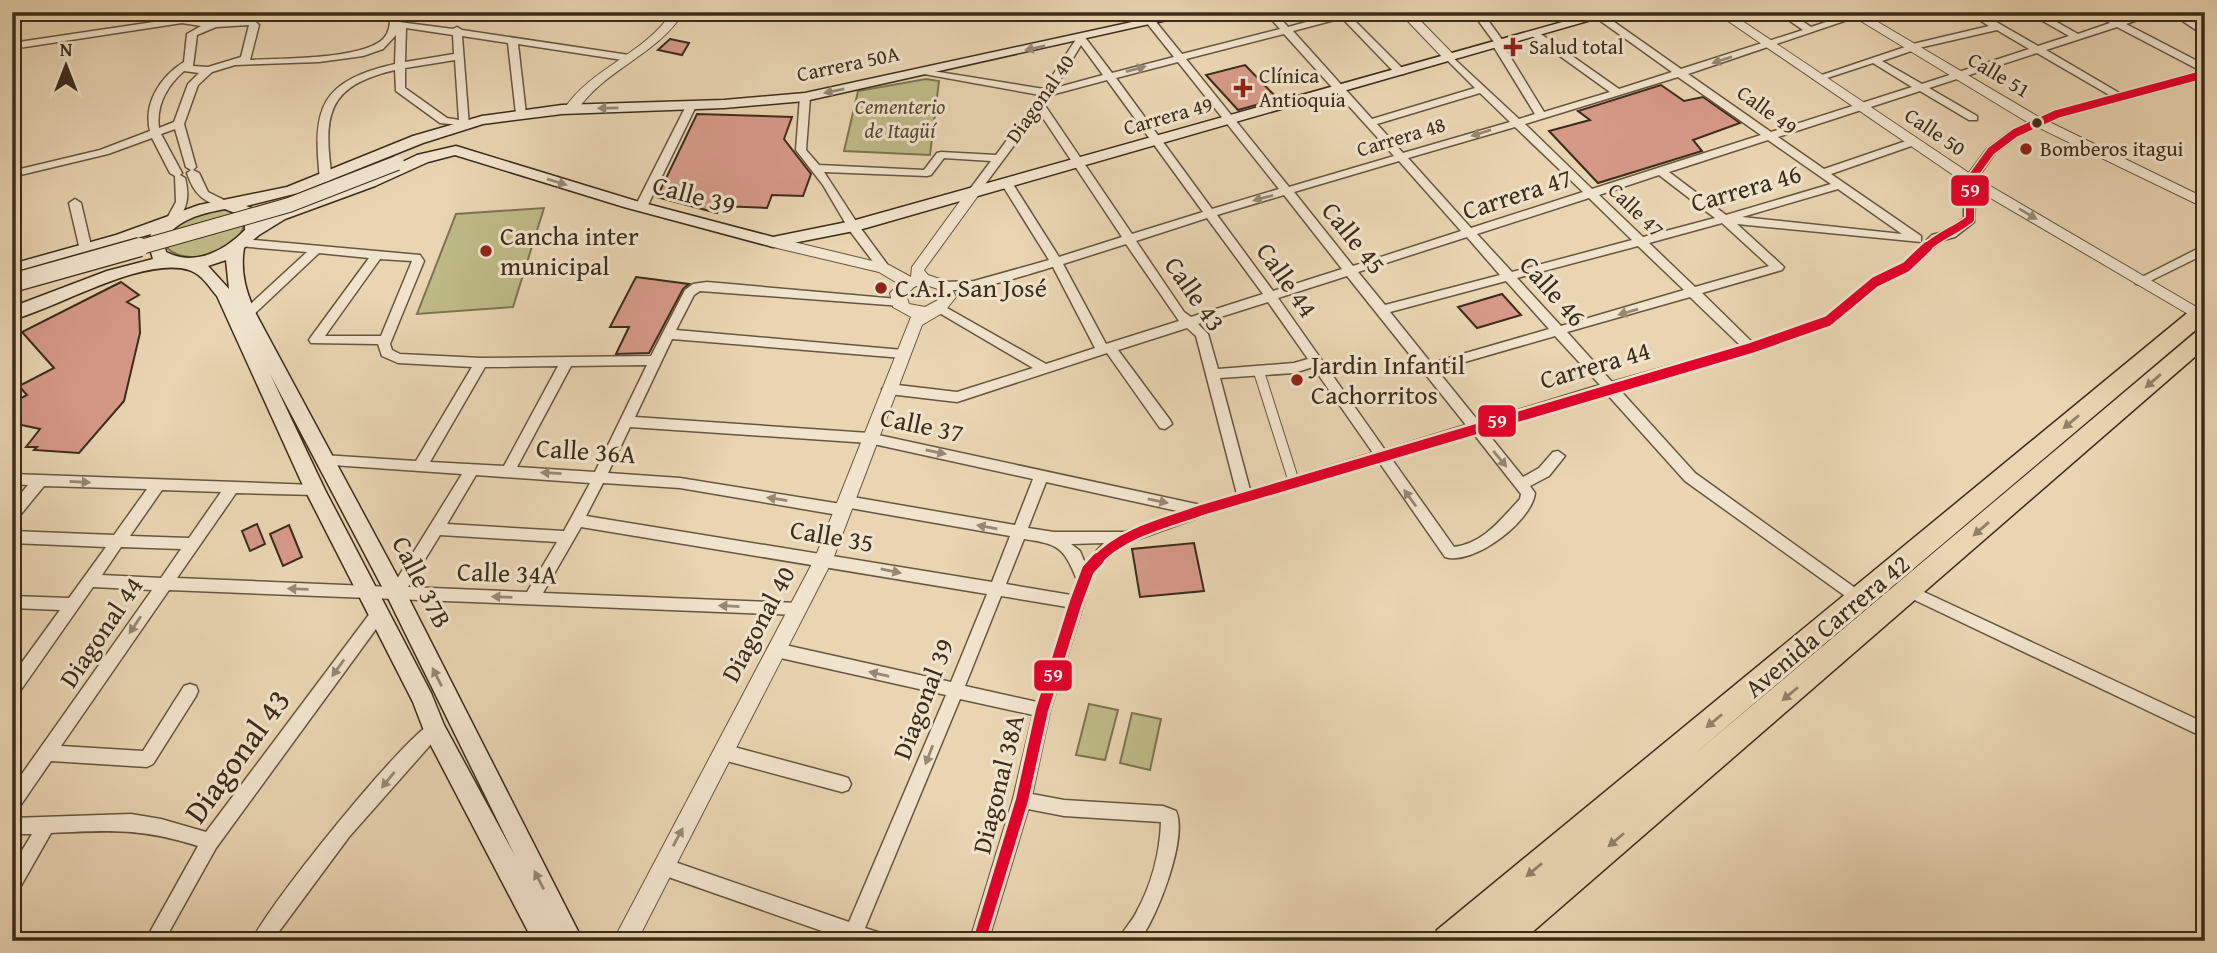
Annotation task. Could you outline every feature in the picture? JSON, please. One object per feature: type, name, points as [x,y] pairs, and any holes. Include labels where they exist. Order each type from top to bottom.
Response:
[{"type":"highway","name":"Avenida Carrera 42","points":[[1497,941],[1909,591],[2203,320]]},
{"type":"highway","name":"Avenida Carrera 42","points":[[1448,941],[1860,599],[2203,320]]},
{"type":"highway","points":[[1779,667],[1854,639]]},
{"type":"main road","name":"Carrera 50A","points":[[171,222],[207,207],[264,199],[326,179],[445,128],[521,114],[571,109],[755,104],[804,97],[925,71],[955,70],[1081,38],[1147,17],[1197,12]]},
{"type":"main road","name":"Carrera 49","points":[[772,242],[853,226],[1339,90],[1596,14],[1613,12]]},
{"type":"main road","points":[[12,277],[285,201],[432,149],[461,152],[462,139],[471,125]]},
{"type":"main road","points":[[12,284],[289,205],[395,161],[471,125]]},
{"type":"main road","name":"Calle 39","points":[[244,241],[274,218],[371,183],[434,154],[461,152],[641,207],[772,242]]},
{"type":"main road","points":[[12,304],[161,255],[191,264],[215,258],[244,241],[253,214],[226,204]]},
{"type":"main road","points":[[12,269],[86,250],[171,222]]},
{"type":"main road","points":[[161,255],[171,222]]},
{"type":"main road","name":"Calle 37B","points":[[244,241],[233,263],[236,287],[247,314],[396,593],[570,941]]},
{"type":"main road","points":[[12,314],[161,255]]},
{"type":"main road","name":"Calle 37B","points":[[191,264],[206,272],[224,294],[315,490],[379,613],[434,729],[547,941]]},
{"type":"street","points":[[140,12],[164,14],[192,29],[246,20],[254,25],[248,56],[239,63]]},
{"type":"street","points":[[192,29],[187,64],[191,71],[208,70],[239,63],[363,54],[383,45],[390,38],[396,12]]},
{"type":"street","points":[[571,109],[582,92],[659,34],[678,12]]},
{"type":"street","name":"Calle 46","points":[[1270,12],[1690,477],[1860,599]]},
{"type":"street","name":"Calle 47","points":[[1405,12],[1751,348]]},
{"type":"street","points":[[1477,12],[1542,115]]},
{"type":"street","name":"Calle 50","points":[[1721,12],[1969,180],[2203,320]]},
{"type":"street","points":[[1782,12],[1810,30]]},
{"type":"street","points":[[1972,12],[2120,98]]},
{"type":"street","points":[[2032,12],[2079,37]]},
{"type":"street","points":[[2095,12],[2205,72]]},
{"type":"street","name":"Carrera 47","points":[[889,389],[957,397],[2155,12]]},
{"type":"street","points":[[2174,12],[2205,31]]},
{"type":"street","points":[[2197,12],[2205,31]]},
{"type":"street","name":"Carrera 48","points":[[944,286],[974,285],[1056,262],[1208,214],[1618,93],[1858,13]]},
{"type":"street","name":"Calle 51","points":[[1858,13],[2038,122],[2205,204]]},
{"type":"street","points":[[955,70],[1046,93],[1349,14],[1400,72]]},
{"type":"street","name":"Calle 49","points":[[1596,14],[1917,239]]},
{"type":"street","name":"Calle 45","points":[[1147,17],[1525,489]]},
{"type":"street","points":[[12,46],[179,21]]},
{"type":"street","points":[[457,30],[471,125],[444,121],[400,89],[401,24],[457,30],[629,58]]},
{"type":"street","points":[[1818,78],[1913,48],[1998,27]]},
{"type":"street","points":[[1535,34],[1618,93]]},
{"type":"street","name":"Calle 44","points":[[1081,38],[1107,77],[1271,296],[1313,362],[1450,553],[1470,552],[1483,546],[1527,501],[1525,489]]},
{"type":"street","name":"Diagonal 40","points":[[916,281],[917,270],[1046,93],[1081,38]]},
{"type":"street","points":[[513,40],[521,114]]},
{"type":"street","points":[[1071,57],[1091,53]]},
{"type":"street","points":[[326,179],[323,129],[327,102],[340,86],[357,77],[460,56]]},
{"type":"street","points":[[1874,60],[1973,118]]},
{"type":"street","points":[[171,222],[181,209],[183,198],[178,178],[153,121],[161,90],[171,76],[187,64]]},
{"type":"street","points":[[208,70],[193,84],[179,124],[193,173],[208,200],[226,204]]},
{"type":"street","points":[[1969,180],[1991,151],[2015,133],[2038,122],[2205,72]]},
{"type":"street","points":[[1369,122],[1483,89]]},
{"type":"street","points":[[804,97],[800,144],[805,156],[828,184],[853,226],[884,268]]},
{"type":"street","name":"Calle 43","points":[[1038,103],[1189,323],[1202,334],[1215,374],[1245,497]]},
{"type":"street","points":[[641,207],[691,106]]},
{"type":"street","points":[[12,174],[104,152],[179,124]]},
{"type":"street","points":[[1822,173],[1913,142]]},
{"type":"street","name":"Diagonal 40","points":[[815,168],[927,173],[941,155],[998,158]]},
{"type":"street","points":[[1429,368],[1778,267],[1724,219],[1662,172]]},
{"type":"street","points":[[178,178],[193,173]]},
{"type":"street","name":"Carrera 44","points":[[1128,537],[1202,510],[1294,482],[1607,388],[1751,348],[1837,316],[1875,282],[1906,267],[1936,238],[1951,234],[1970,219],[1969,180]]},
{"type":"street","points":[[1007,183],[1106,349],[1165,424]]},
{"type":"street","name":"Carrera 46","points":[[1383,310],[1724,219],[1838,185]]},
{"type":"street","points":[[75,203],[86,250]]},
{"type":"street","points":[[1724,219],[1894,238],[1936,238]]},
{"type":"street","points":[[244,241],[314,252],[411,257],[418,261],[386,340],[387,353],[410,361],[481,363],[655,360]]},
{"type":"street","name":"Calle 39","points":[[772,242],[884,268],[916,281],[944,286]]},
{"type":"street","points":[[2140,281],[2204,248]]},
{"type":"street","points":[[247,314],[314,252]]},
{"type":"street","points":[[376,256],[315,340],[386,340]]},
{"type":"street","points":[[916,281],[898,293],[918,312]]},
{"type":"street","points":[[531,598],[579,521],[628,422],[667,334],[689,293],[697,287],[707,286],[918,312],[1045,369]]},
{"type":"street","points":[[918,312],[948,297],[944,286]]},
{"type":"street","name":"Diagonal 40","points":[[624,941],[824,559],[918,312]]},
{"type":"street","points":[[667,334],[903,354]]},
{"type":"street","points":[[508,471],[567,362]]},
{"type":"street","points":[[1215,374],[1294,368],[1313,362]]},
{"type":"street","points":[[421,465],[481,363]]},
{"type":"street","points":[[1259,372],[1294,482]]},
{"type":"street","name":"Calle 37","points":[[628,422],[869,438],[1202,510]]},
{"type":"street","points":[[1525,489],[1558,456]]},
{"type":"street","name":"Calle 36A","points":[[323,460],[680,483],[1054,538],[1128,537]]},
{"type":"street","points":[[396,593],[473,469]]},
{"type":"street","name":"Diagonal 39","points":[[851,937],[922,774],[953,691],[1042,475]]},
{"type":"street","points":[[12,479],[315,490]]},
{"type":"street","points":[[12,515],[40,480]]},
{"type":"street","points":[[12,689],[158,486]]},
{"type":"street","name":"Diagonal 44","points":[[12,803],[231,489]]},
{"type":"street","name":"Calle 35","points":[[579,521],[1076,602]]},
{"type":"street","points":[[438,528],[569,537]]},
{"type":"street","points":[[12,537],[191,544]]},
{"type":"street","name":"Diagonal 38A","points":[[979,941],[1022,800],[1042,710],[1084,579],[1101,554],[1128,537]]},
{"type":"street","points":[[1054,538],[1075,555],[1084,579]]},
{"type":"street","name":"Calle 34A","points":[[89,581],[798,609]]},
{"type":"street","points":[[1909,591],[2205,731]]},
{"type":"street","points":[[12,602],[73,604]]},
{"type":"street","name":"Diagonal 43","points":[[154,941],[210,842],[379,613]]},
{"type":"street","points":[[776,650],[1042,710]]},
{"type":"street","points":[[49,753],[147,759],[190,691]]},
{"type":"street","points":[[261,941],[303,883],[409,754],[434,729]]},
{"type":"street","points":[[723,752],[842,785]]},
{"type":"street","points":[[1022,800],[1064,808],[1163,814],[1170,817],[1160,871],[1145,916],[1140,928],[1127,941]]},
{"type":"street","points":[[12,826],[46,828],[131,822],[175,830],[210,842]]},
{"type":"street","points":[[12,885],[46,828]]},
{"type":"street","points":[[663,867],[851,937],[877,941]]},
{"type":"green space","name":"Cementerio de Itagüí","points":[[926,79],[939,81],[930,155],[844,151],[858,91]]},
{"type":"green space","name":"Cancha inter municipal","points":[[544,208],[513,307],[417,314],[456,214]]},
{"type":"green space","points":[[227,209],[245,217],[243,229],[228,247],[216,253],[191,257],[168,249],[169,239],[180,224],[198,215]]},
{"type":"green space","points":[[1089,704],[1118,710],[1105,760],[1076,755]]},
{"type":"green space","points":[[1132,713],[1161,719],[1150,770],[1120,763]]},
{"type":"building","points":[[670,39],[689,43],[682,55],[658,50]]},
{"type":"building","name":"Clínica Antioquia","points":[[1245,65],[1278,99],[1238,110],[1206,75]]},
{"type":"building","points":[[1661,85],[1684,101],[1703,97],[1740,123],[1693,140],[1702,151],[1598,183],[1549,131],[1590,120],[1578,111]]},
{"type":"building","points":[[697,114],[792,117],[784,139],[811,174],[803,196],[772,195],[767,208],[720,206],[717,213],[657,197]]},
{"type":"building","points":[[636,277],[689,284],[683,289],[649,353],[616,354],[629,327],[610,327]]},
{"type":"building","points":[[121,282],[139,295],[127,302],[139,309],[140,333],[124,401],[79,453],[26,447],[40,429],[12,423],[12,403],[27,395],[19,386],[54,368],[22,332]]},
{"type":"building","points":[[1502,294],[1521,315],[1477,328],[1458,307]]},
{"type":"building","points":[[257,524],[265,544],[250,551],[242,531]]},
{"type":"building","points":[[289,525],[302,557],[283,566],[270,534]]},
{"type":"building","points":[[1194,543],[1204,591],[1140,597],[1132,549]]},
{"type":"transit line","name":"59","points":[[979,941],[1022,800],[1042,710],[1076,602],[1088,570],[1109,547],[1128,537],[1202,510],[1607,388],[1751,348],[1828,321],[1875,282],[1906,267],[1936,238],[1951,234],[1970,219],[1970,180],[1991,151],[2015,133],[2057,114],[2205,74]]},
{"type":"place","name":"Salud total","points":[[1513,47]]},
{"type":"place","name":"Clínica Antioquia","points":[[1243,88]]},
{"type":"place","name":"Bomberos itagui","points":[[2026,149]]},
{"type":"place","name":"Cancha inter municipal","points":[[486,251]]},
{"type":"place","name":"C.A.I. San José","points":[[881,288]]},
{"type":"place","name":"Jardin Infantil Cachorritos","points":[[1297,380]]}]
